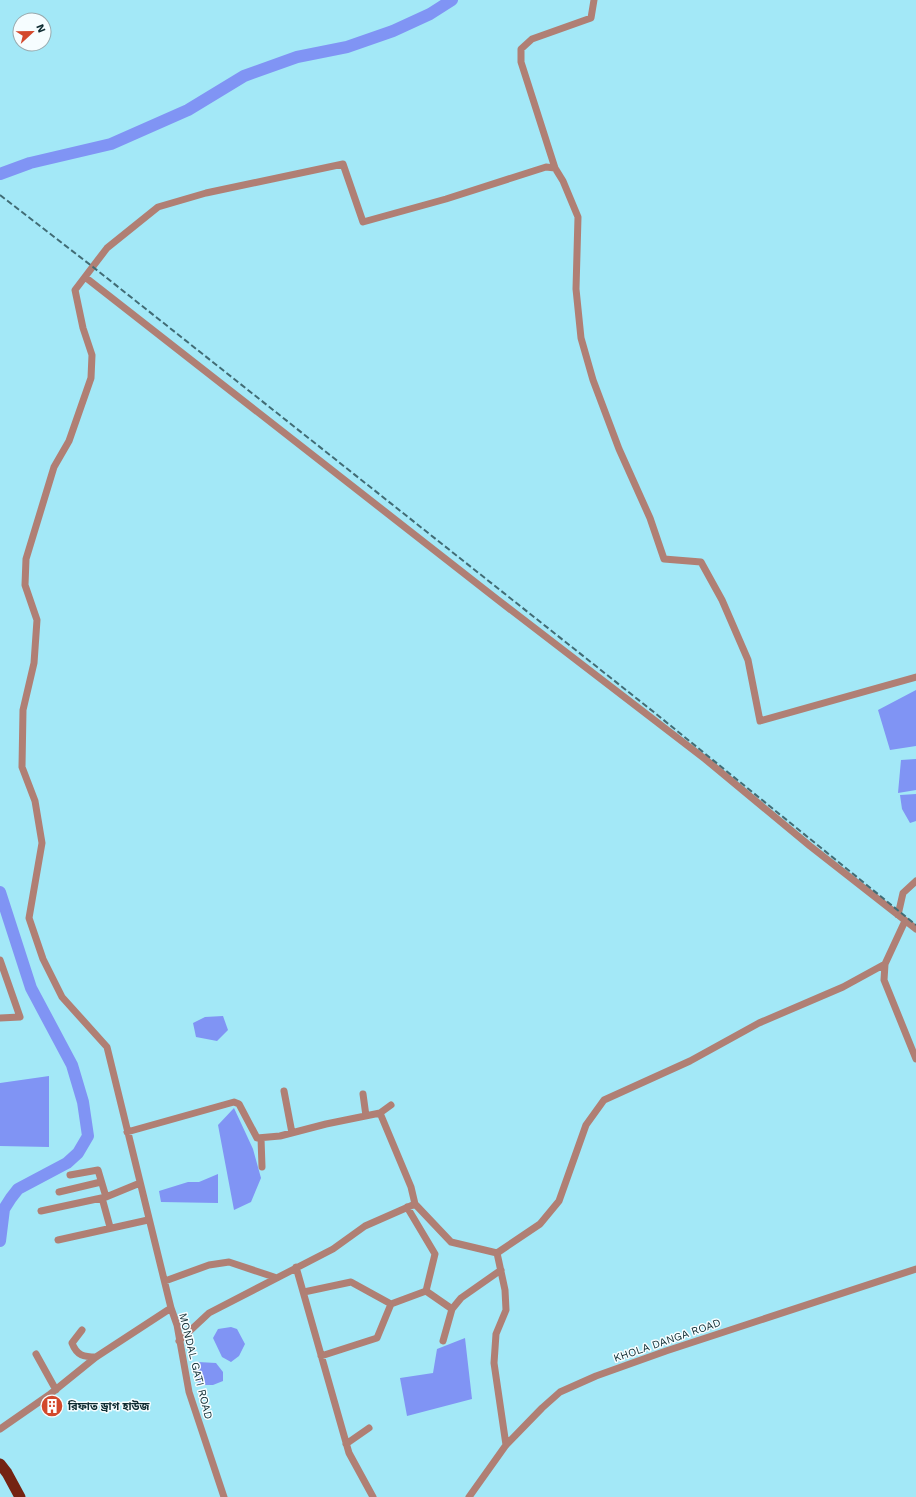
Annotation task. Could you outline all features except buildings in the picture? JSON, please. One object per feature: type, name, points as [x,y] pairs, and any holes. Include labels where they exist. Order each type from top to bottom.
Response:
[{"type":"highway","points":[[0,1464],[7,1473],[20,1497]]},
{"type":"street","points":[[594,0],[591,18],[532,39],[521,49],[521,62],[555,168],[563,181],[578,217],[576,289],[579,324],[581,338],[593,380],[619,449],[650,518],[664,559],[701,562],[722,600],[748,660],[760,721],[916,677]]},
{"type":"street","points":[[555,168],[546,167],[446,199],[363,222],[343,164],[206,193],[158,207],[107,248],[85,277],[705,760],[810,846],[916,929]]},
{"type":"street","name":"MONDAL GATI ROAD","points":[[85,277],[75,290],[83,328],[92,355],[91,378],[69,441],[54,466],[26,559],[25,585],[37,620],[34,663],[23,710],[22,767],[35,801],[42,843],[29,918],[43,959],[62,997],[107,1047],[148,1220],[165,1280],[170,1308],[180,1341],[189,1392],[224,1497]]},
{"type":"street","points":[[898,915],[904,893],[916,881]]},
{"type":"street","points":[[905,921],[885,964],[884,980],[916,1059]]},
{"type":"street","points":[[0,960],[20,1017],[0,1018]]},
{"type":"street","points":[[380,1113],[410,1187],[415,1204],[451,1242],[497,1253],[540,1224],[559,1201],[586,1125],[604,1100],[690,1060],[759,1023],[843,987],[885,964]]},
{"type":"street","points":[[284,1091],[292,1133]]},
{"type":"street","points":[[363,1094],[366,1116]]},
{"type":"street","points":[[127,1132],[234,1102],[239,1104],[257,1138],[292,1133],[380,1113],[391,1106]]},
{"type":"street","points":[[262,1138],[262,1167]]},
{"type":"street","points":[[70,1175],[98,1170],[110,1227]]},
{"type":"street","points":[[59,1192],[101,1182]]},
{"type":"street","points":[[41,1211],[104,1197],[140,1183]]},
{"type":"street","points":[[180,1341],[209,1313],[333,1249],[365,1226],[415,1204]]},
{"type":"street","points":[[407,1207],[435,1254],[426,1292]]},
{"type":"street","points":[[58,1240],[110,1227],[148,1220]]},
{"type":"street","points":[[497,1253],[505,1290],[506,1310],[496,1334],[494,1363],[506,1445]]},
{"type":"street","points":[[165,1280],[209,1265],[229,1262],[277,1278]]},
{"type":"street","points":[[296,1267],[349,1453],[373,1497]]},
{"type":"street","name":"KHOLA DANGA ROAD","points":[[469,1497],[506,1445],[560,1392],[596,1376],[666,1351],[916,1269]]},
{"type":"street","points":[[443,1342],[452,1309],[461,1298],[501,1270]]},
{"type":"street","points":[[304,1292],[350,1282],[391,1304],[426,1292]]},
{"type":"street","points":[[426,1292],[452,1309]]},
{"type":"street","points":[[321,1356],[377,1338],[391,1304]]},
{"type":"street","points":[[0,1429],[56,1390],[96,1357],[170,1308]]},
{"type":"street","points":[[82,1330],[72,1343],[75,1352],[84,1358],[96,1357]]},
{"type":"street","points":[[36,1354],[56,1390]]},
{"type":"street","points":[[346,1444],[369,1428]]},
{"type":"water","points":[[916,690],[916,746],[890,750],[878,710]]},
{"type":"water","points":[[916,759],[916,790],[898,793],[901,760]]},
{"type":"water","points":[[916,794],[916,821],[910,823],[902,809],[900,795]]},
{"type":"water","points":[[223,1016],[228,1030],[217,1041],[196,1037],[193,1023],[205,1017]]},
{"type":"water","points":[[49,1076],[49,1147],[0,1146],[0,1083]]},
{"type":"water","points":[[234,1108],[253,1149],[261,1178],[251,1202],[234,1210],[218,1125]]},
{"type":"water","points":[[218,1174],[218,1203],[161,1202],[159,1191],[188,1182],[199,1182]]},
{"type":"water","points":[[231,1327],[237,1329],[245,1344],[239,1356],[231,1362],[222,1357],[213,1338],[218,1329]]},
{"type":"water","points":[[465,1338],[472,1399],[407,1416],[400,1378],[433,1373],[437,1349]]},
{"type":"water","points":[[198,1362],[216,1363],[223,1372],[223,1381],[213,1385],[202,1385],[197,1381],[194,1367]]},
{"type":"waterway","points":[[0,174],[30,163],[111,144],[188,110],[244,76],[297,57],[347,47],[393,31],[430,14],[452,0]]},
{"type":"waterway","points":[[0,892],[31,988],[72,1065],[83,1102],[88,1136],[78,1153],[67,1163],[18,1189],[4,1209],[0,1241]]},
{"type":"railway","points":[[0,195],[93,267],[655,713],[916,925]]},
{"type":"place","name":"রিফাত ড্রাগ হাউজ","points":[[52,1406]]}]
